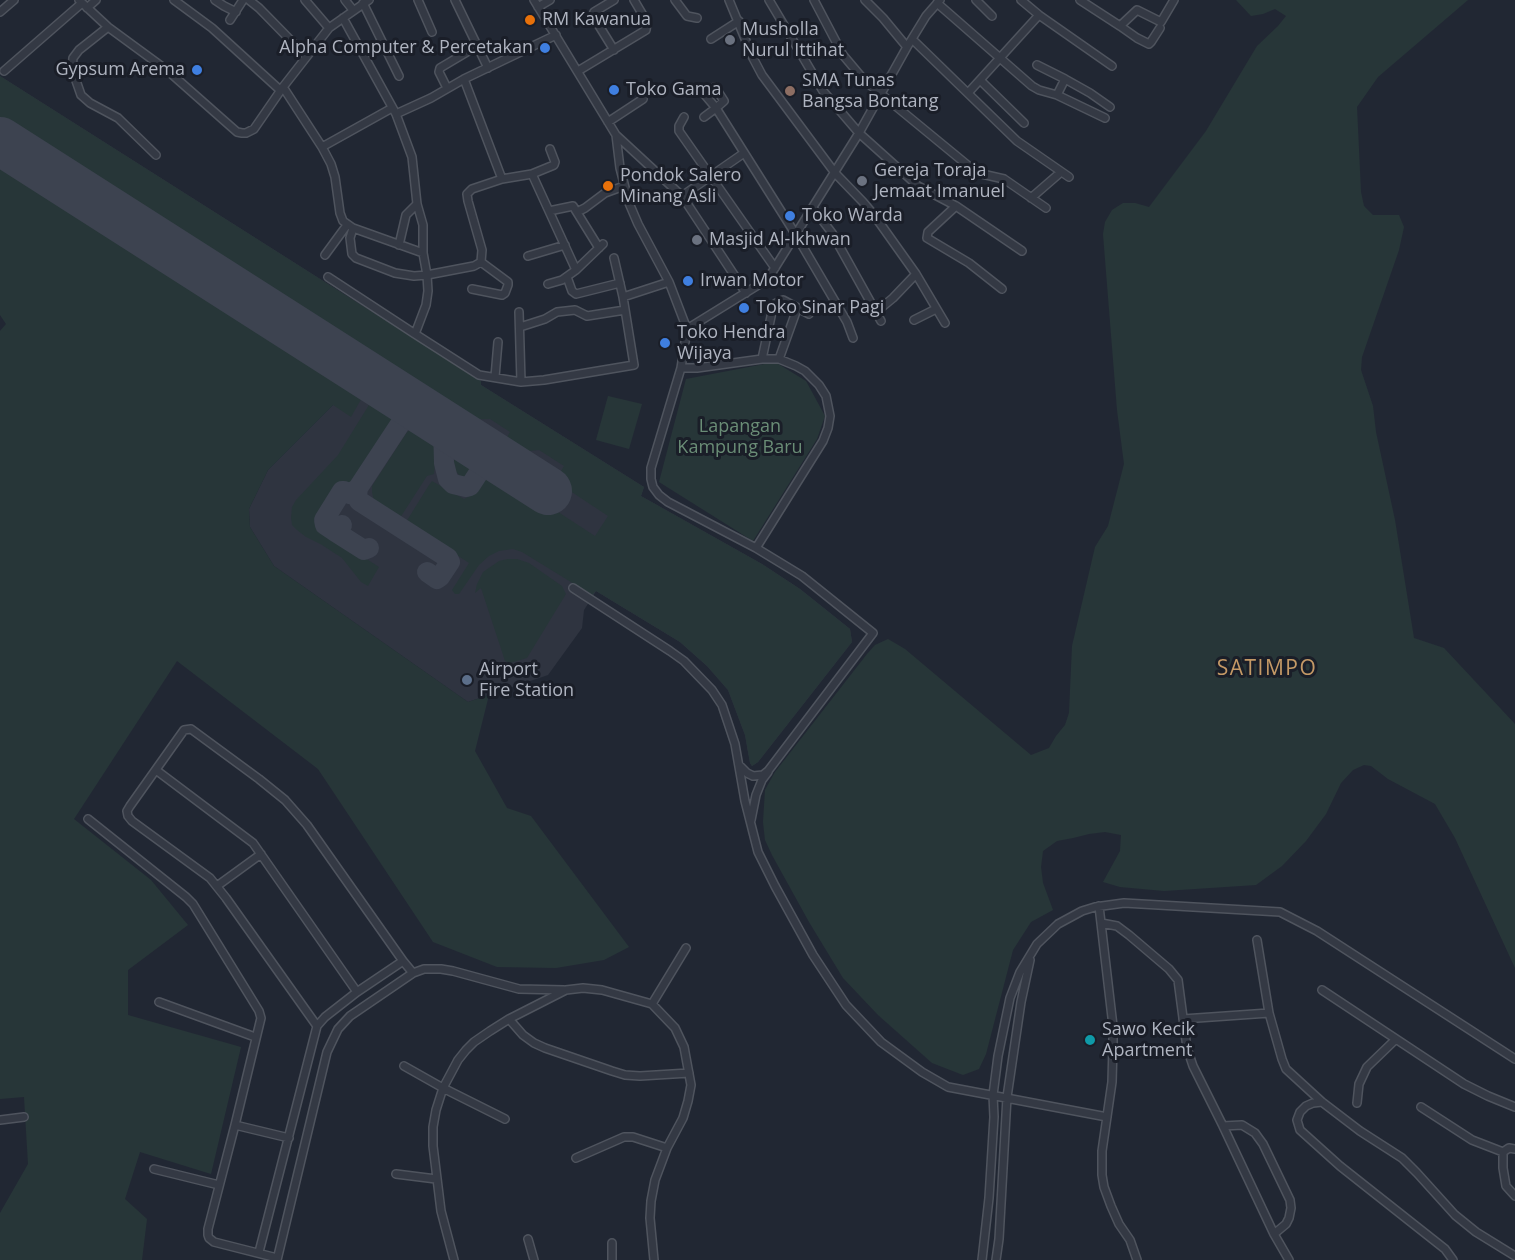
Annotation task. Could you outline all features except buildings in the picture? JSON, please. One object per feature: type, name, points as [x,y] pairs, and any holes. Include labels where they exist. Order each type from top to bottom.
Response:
[{"type":"street","points":[[0,12],[14,0]]},
{"type":"street","points":[[4,71],[83,4],[96,0]]},
{"type":"street","points":[[174,0],[213,28],[282,88],[322,147],[334,170],[341,218],[350,226],[423,253]]},
{"type":"street","points":[[215,0],[236,12]]},
{"type":"street","points":[[231,20],[243,0]]},
{"type":"street","points":[[249,0],[306,56]]},
{"type":"street","points":[[305,0],[329,28]]},
{"type":"street","points":[[345,0],[353,10]]},
{"type":"street","points":[[418,0],[432,32]]},
{"type":"street","points":[[455,0],[488,68]]},
{"type":"street","points":[[534,0],[616,135],[682,195],[746,293]]},
{"type":"street","points":[[538,7],[550,0]]},
{"type":"street","points":[[614,0],[594,12],[593,16],[614,50]]},
{"type":"street","points":[[578,71],[646,30],[647,22],[634,0]]},
{"type":"street","points":[[675,0],[687,16],[697,18]]},
{"type":"street","points":[[729,0],[762,75],[835,172],[868,208],[916,274],[945,323]]},
{"type":"street","points":[[769,0],[823,91],[859,133],[918,186],[956,206],[1022,251]]},
{"type":"street","points":[[814,0],[843,55],[864,80],[971,168],[982,174],[1004,179],[1046,207]]},
{"type":"street","points":[[865,0],[907,47]]},
{"type":"street","points":[[976,0],[992,16]]},
{"type":"street","points":[[1021,0],[1112,66]]},
{"type":"street","points":[[1080,0],[1149,44],[1160,28]]},
{"type":"street","points":[[687,329],[763,282],[776,268],[859,133],[907,47],[938,1],[1032,86],[1105,118]]},
{"type":"street","points":[[1120,27],[1137,10],[1161,22],[1171,1]]},
{"type":"street","points":[[83,4],[108,27],[168,71],[242,134],[254,129],[282,88],[329,28],[366,2],[399,76]]},
{"type":"street","points":[[968,93],[1039,15]]},
{"type":"street","points":[[343,18],[394,111],[412,157],[417,204],[423,225],[423,253],[427,275],[427,297],[415,334]]},
{"type":"street","points":[[711,39],[739,21]]},
{"type":"street","points":[[108,27],[79,50],[73,58],[72,69],[81,95],[90,103],[118,118],[156,155]]},
{"type":"street","points":[[322,147],[556,35]]},
{"type":"street","points":[[912,39],[1017,141],[1069,177]]},
{"type":"street","points":[[447,88],[440,75],[440,68],[477,46]]},
{"type":"street","points":[[1037,65],[1090,93],[1110,108]]},
{"type":"street","points":[[464,79],[502,179]]},
{"type":"street","points":[[1056,95],[1065,79]]},
{"type":"street","points":[[980,80],[1024,123]]},
{"type":"street","points":[[704,117],[724,101],[715,87]]},
{"type":"street","points":[[705,95],[716,108],[796,235],[853,338]]},
{"type":"street","points":[[608,122],[643,99]]},
{"type":"street","points":[[684,117],[679,131],[776,268]]},
{"type":"street","points":[[616,135],[620,168],[629,203],[638,225],[669,282],[687,329],[681,368],[651,468],[653,487],[668,502],[756,548],[802,576],[873,633],[762,780],[756,795],[751,826]]},
{"type":"street","points":[[481,262],[482,250],[467,194],[472,189],[502,179],[532,174],[555,165],[550,149]]},
{"type":"street","points":[[682,195],[744,153]]},
{"type":"street","points":[[1031,198],[1061,172]]},
{"type":"street","points":[[532,174],[576,270]]},
{"type":"street","points":[[577,212],[605,193],[624,186]]},
{"type":"street","points":[[399,245],[406,215],[417,204]]},
{"type":"street","points":[[548,284],[567,277],[601,246],[573,206],[549,212]]},
{"type":"street","points":[[956,206],[928,232],[927,238],[975,267],[1002,290]]},
{"type":"street","points":[[813,208],[832,233],[881,321]]},
{"type":"street","points":[[350,226],[352,254],[356,258],[395,273],[414,276],[427,275],[474,266],[481,262]]},
{"type":"street","points":[[325,255],[350,226]]},
{"type":"street","points":[[528,256],[565,245]]},
{"type":"street","points":[[328,278],[479,375],[521,382],[634,365],[614,258]]},
{"type":"street","points":[[472,289],[502,295],[508,285],[508,282],[481,262]]},
{"type":"street","points":[[876,312],[916,274]]},
{"type":"street","points":[[567,277],[575,294],[572,310]]},
{"type":"street","points":[[623,297],[669,282]]},
{"type":"street","points":[[575,294],[620,283]]},
{"type":"street","points":[[762,358],[775,304],[783,300],[809,314]]},
{"type":"street","points":[[779,359],[797,309]]},
{"type":"street","points":[[914,320],[936,309]]},
{"type":"street","points":[[520,327],[545,319],[557,312],[572,310],[588,316],[625,310]]},
{"type":"street","points":[[519,312],[521,382]]},
{"type":"street","points":[[495,377],[498,342]]},
{"type":"street","points":[[681,368],[697,368],[762,358],[779,359],[805,371],[826,396],[830,416],[823,441],[756,548]]},
{"type":"street","points":[[573,588],[684,661],[712,690],[722,705],[735,744],[751,826],[759,852],[775,886],[813,955],[846,1005],[881,1042],[922,1072],[948,1087],[1107,1117]]},
{"type":"street","points":[[317,1026],[218,886],[203,872],[128,816],[127,811],[130,806],[184,730],[191,729],[285,800],[307,825],[413,973]]},
{"type":"street","points":[[739,765],[753,776],[763,775],[768,771]]},
{"type":"street","points":[[156,770],[253,843],[357,992]]},
{"type":"street","points":[[88,819],[173,885],[192,904],[259,1011],[261,1018],[236,1125],[208,1229],[209,1238],[213,1242],[259,1252],[277,1259],[322,1069],[338,1029],[350,1016],[413,973],[424,969],[441,969],[510,987],[534,990],[583,988],[602,990],[652,1004],[675,1028],[684,1047],[691,1085],[683,1118],[667,1148],[655,1179],[651,1201],[654,1260]]},
{"type":"street","points":[[218,886],[261,854]]},
{"type":"street","points":[[982,1260],[989,1198],[994,1118],[993,1095],[998,1056],[1010,998],[1020,972],[1037,944],[1058,924],[1082,911],[1124,903],[1280,912],[1317,931],[1515,1059]]},
{"type":"street","points":[[1099,906],[1113,1026],[1112,1082],[1102,1151],[1104,1188],[1119,1224],[1130,1240],[1137,1260]]},
{"type":"street","points":[[1101,923],[1117,926],[1176,975],[1187,1048],[1193,1066],[1274,1234],[1289,1260]]},
{"type":"street","points":[[1257,940],[1269,1013],[1286,1069],[1322,1102],[1360,1131],[1402,1158],[1455,1215],[1476,1232],[1515,1256]]},
{"type":"street","points":[[652,1004],[686,948]]},
{"type":"street","points":[[996,1260],[1007,1097],[1032,955]]},
{"type":"street","points":[[259,1252],[317,1026],[329,1013],[403,961]]},
{"type":"street","points":[[534,990],[540,1003]]},
{"type":"street","points":[[454,1260],[436,1179],[433,1127],[443,1088],[458,1060],[474,1042],[509,1019],[566,990]]},
{"type":"street","points":[[1322,990],[1464,1084],[1515,1107]]},
{"type":"street","points":[[159,1002],[255,1037]]},
{"type":"street","points":[[1183,1019],[1269,1013]]},
{"type":"street","points":[[509,1019],[523,1035],[540,1046],[619,1073],[640,1076],[689,1073]]},
{"type":"street","points":[[1357,1103],[1359,1084],[1367,1067],[1396,1039]]},
{"type":"street","points":[[404,1066],[505,1119]]},
{"type":"street","points":[[1322,1102],[1313,1102],[1300,1112],[1298,1120],[1300,1130],[1340,1166],[1445,1249],[1453,1260]]},
{"type":"street","points":[[1420,1107],[1472,1140],[1503,1152]]},
{"type":"street","points":[[0,1120],[24,1117]]},
{"type":"street","points":[[236,1125],[289,1138]]},
{"type":"street","points":[[1223,1126],[1242,1125],[1255,1133],[1263,1144],[1290,1200],[1289,1218],[1286,1224],[1274,1234]]},
{"type":"street","points":[[576,1158],[624,1137],[633,1137],[667,1148]]},
{"type":"street","points":[[1503,1152],[1509,1148],[1515,1149]]},
{"type":"street","points":[[1503,1152],[1506,1186],[1515,1196]]},
{"type":"street","points":[[154,1168],[219,1185]]},
{"type":"street","points":[[396,1174],[436,1179]]},
{"type":"street","points":[[528,1239],[534,1260]]},
{"type":"street","points":[[612,1243],[612,1260]]},
{"type":"shaded area","points":[[0,76],[644,487],[641,496],[762,564],[800,589],[850,629],[852,642],[758,762],[752,766],[745,735],[728,690],[707,666],[680,642],[596,591],[584,610],[582,628],[548,675],[468,702],[274,566],[250,527],[249,509],[268,470],[333,405],[0,193]]},
{"type":"green space","points":[[1236,0],[1468,0],[1378,77],[1357,107],[1361,192],[1364,206],[1373,215],[1399,215],[1404,227],[1399,250],[1362,357],[1361,370],[1373,406],[1376,432],[1395,520],[1414,638],[1444,648],[1515,724],[1515,968],[1455,838],[1435,804],[1388,779],[1371,766],[1364,765],[1353,770],[1341,783],[1326,814],[1306,841],[1282,866],[1256,885],[1164,891],[1120,887],[1103,882],[1120,851],[1121,835],[1105,832],[1057,841],[1043,851],[1041,867],[1043,883],[1053,910],[1031,922],[1013,950],[986,1054],[979,1069],[963,1075],[932,1063],[878,1015],[843,978],[809,922],[765,840],[763,822],[765,790],[775,772],[867,654],[875,645],[888,639],[905,649],[1031,755],[1049,748],[1065,725],[1069,713],[1072,646],[1095,547],[1108,526],[1124,464],[1117,410],[1103,234],[1105,222],[1112,210],[1123,203],[1135,203],[1149,207],[1206,131],[1257,46],[1286,16],[1275,9],[1251,16]]},
{"type":"green space","points":[[0,76],[644,487],[641,496],[762,564],[800,589],[850,629],[852,642],[758,762],[752,766],[745,735],[728,690],[707,666],[680,642],[596,591],[592,595],[522,552],[513,549],[499,551],[489,556],[479,565],[459,594],[455,594],[452,590],[469,563],[406,522],[432,481],[464,499],[474,494],[492,469],[595,536],[608,516],[555,481],[564,466],[539,450],[509,453],[501,447],[510,432],[490,419],[460,420],[0,127]]},
{"type":"green space","points":[[0,156],[361,386],[363,396],[351,417],[333,405],[268,470],[249,509],[250,527],[274,566],[468,702],[489,695],[475,751],[507,808],[531,816],[629,947],[604,960],[556,968],[497,967],[433,942],[318,769],[177,661],[74,819],[151,880],[188,925],[128,970],[128,1015],[241,1047],[211,1174],[140,1152],[125,1199],[147,1219],[142,1260],[0,1260],[0,1213],[28,1164],[24,1097],[0,1099],[0,331],[6,324],[0,315]]},
{"type":"green space","name":"Lapangan Kampung Baru","points":[[775,362],[806,381],[825,416],[817,439],[753,541],[659,482],[686,379]]},
{"type":"green space","points":[[608,396],[642,404],[629,449],[596,440]]},
{"type":"green space","points":[[381,399],[394,407],[395,424],[361,476],[357,480],[344,482],[316,526],[379,567],[368,586],[361,582],[342,558],[297,530],[292,525],[291,518],[292,507],[296,500],[338,455],[372,400]]},
{"type":"green space","points":[[419,426],[425,426],[435,433],[434,474],[427,476],[400,518],[374,501],[372,486],[407,432]]},
{"type":"green space","points":[[460,455],[464,455],[475,463],[471,475],[467,478],[460,476],[454,469],[453,462]]},
{"type":"green space","points":[[508,559],[529,563],[562,586],[566,594],[527,658],[510,663],[505,661],[481,588],[475,593],[483,572],[499,561]]},
{"type":"taxiway","points":[[402,398],[406,415],[414,412],[426,413]]},
{"type":"taxiway","points":[[406,415],[358,488],[357,496],[359,501],[448,558],[450,562],[440,577],[437,579],[427,572]]},
{"type":"taxiway","points":[[443,424],[444,463],[448,479],[453,484],[470,486],[491,454]]},
{"type":"taxiway","points":[[342,525],[334,531],[325,525],[324,520],[342,491],[350,494],[358,488]]},
{"type":"taxiway","points":[[334,531],[364,550],[369,548]]},
{"type":"runway","points":[[0,141],[548,491]]},
{"type":"place","name":"RM Kawanua","points":[[530,20]]},
{"type":"place","name":"Musholla Nurul Ittihat","points":[[730,40]]},
{"type":"place","name":"Alpha Computer & Percetakan","points":[[545,48]]},
{"type":"place","name":"Gypsum Arema","points":[[197,70]]},
{"type":"place","name":"Toko Gama","points":[[614,90]]},
{"type":"place","name":"SMA Tunas Bangsa Bontang","points":[[790,91]]},
{"type":"place","name":"Gereja Toraja Jemaat Imanuel","points":[[862,181]]},
{"type":"place","name":"Pondok Salero Minang Asli","points":[[608,186]]},
{"type":"place","name":"Toko Warda","points":[[790,216]]},
{"type":"place","name":"Masjid Al-Ikhwan","points":[[697,240]]},
{"type":"place","name":"Irwan Motor","points":[[688,281]]},
{"type":"place","name":"Toko Sinar Pagi","points":[[744,308]]},
{"type":"place","name":"Toko Hendra Wijaya","points":[[665,343]]},
{"type":"place","name":"Airport Fire Station","points":[[467,680]]},
{"type":"place","name":"Sawo Kecik Apartment","points":[[1090,1040]]},
{"type":"district","name":"SATIMPO","points":[[1267,669]]}]
